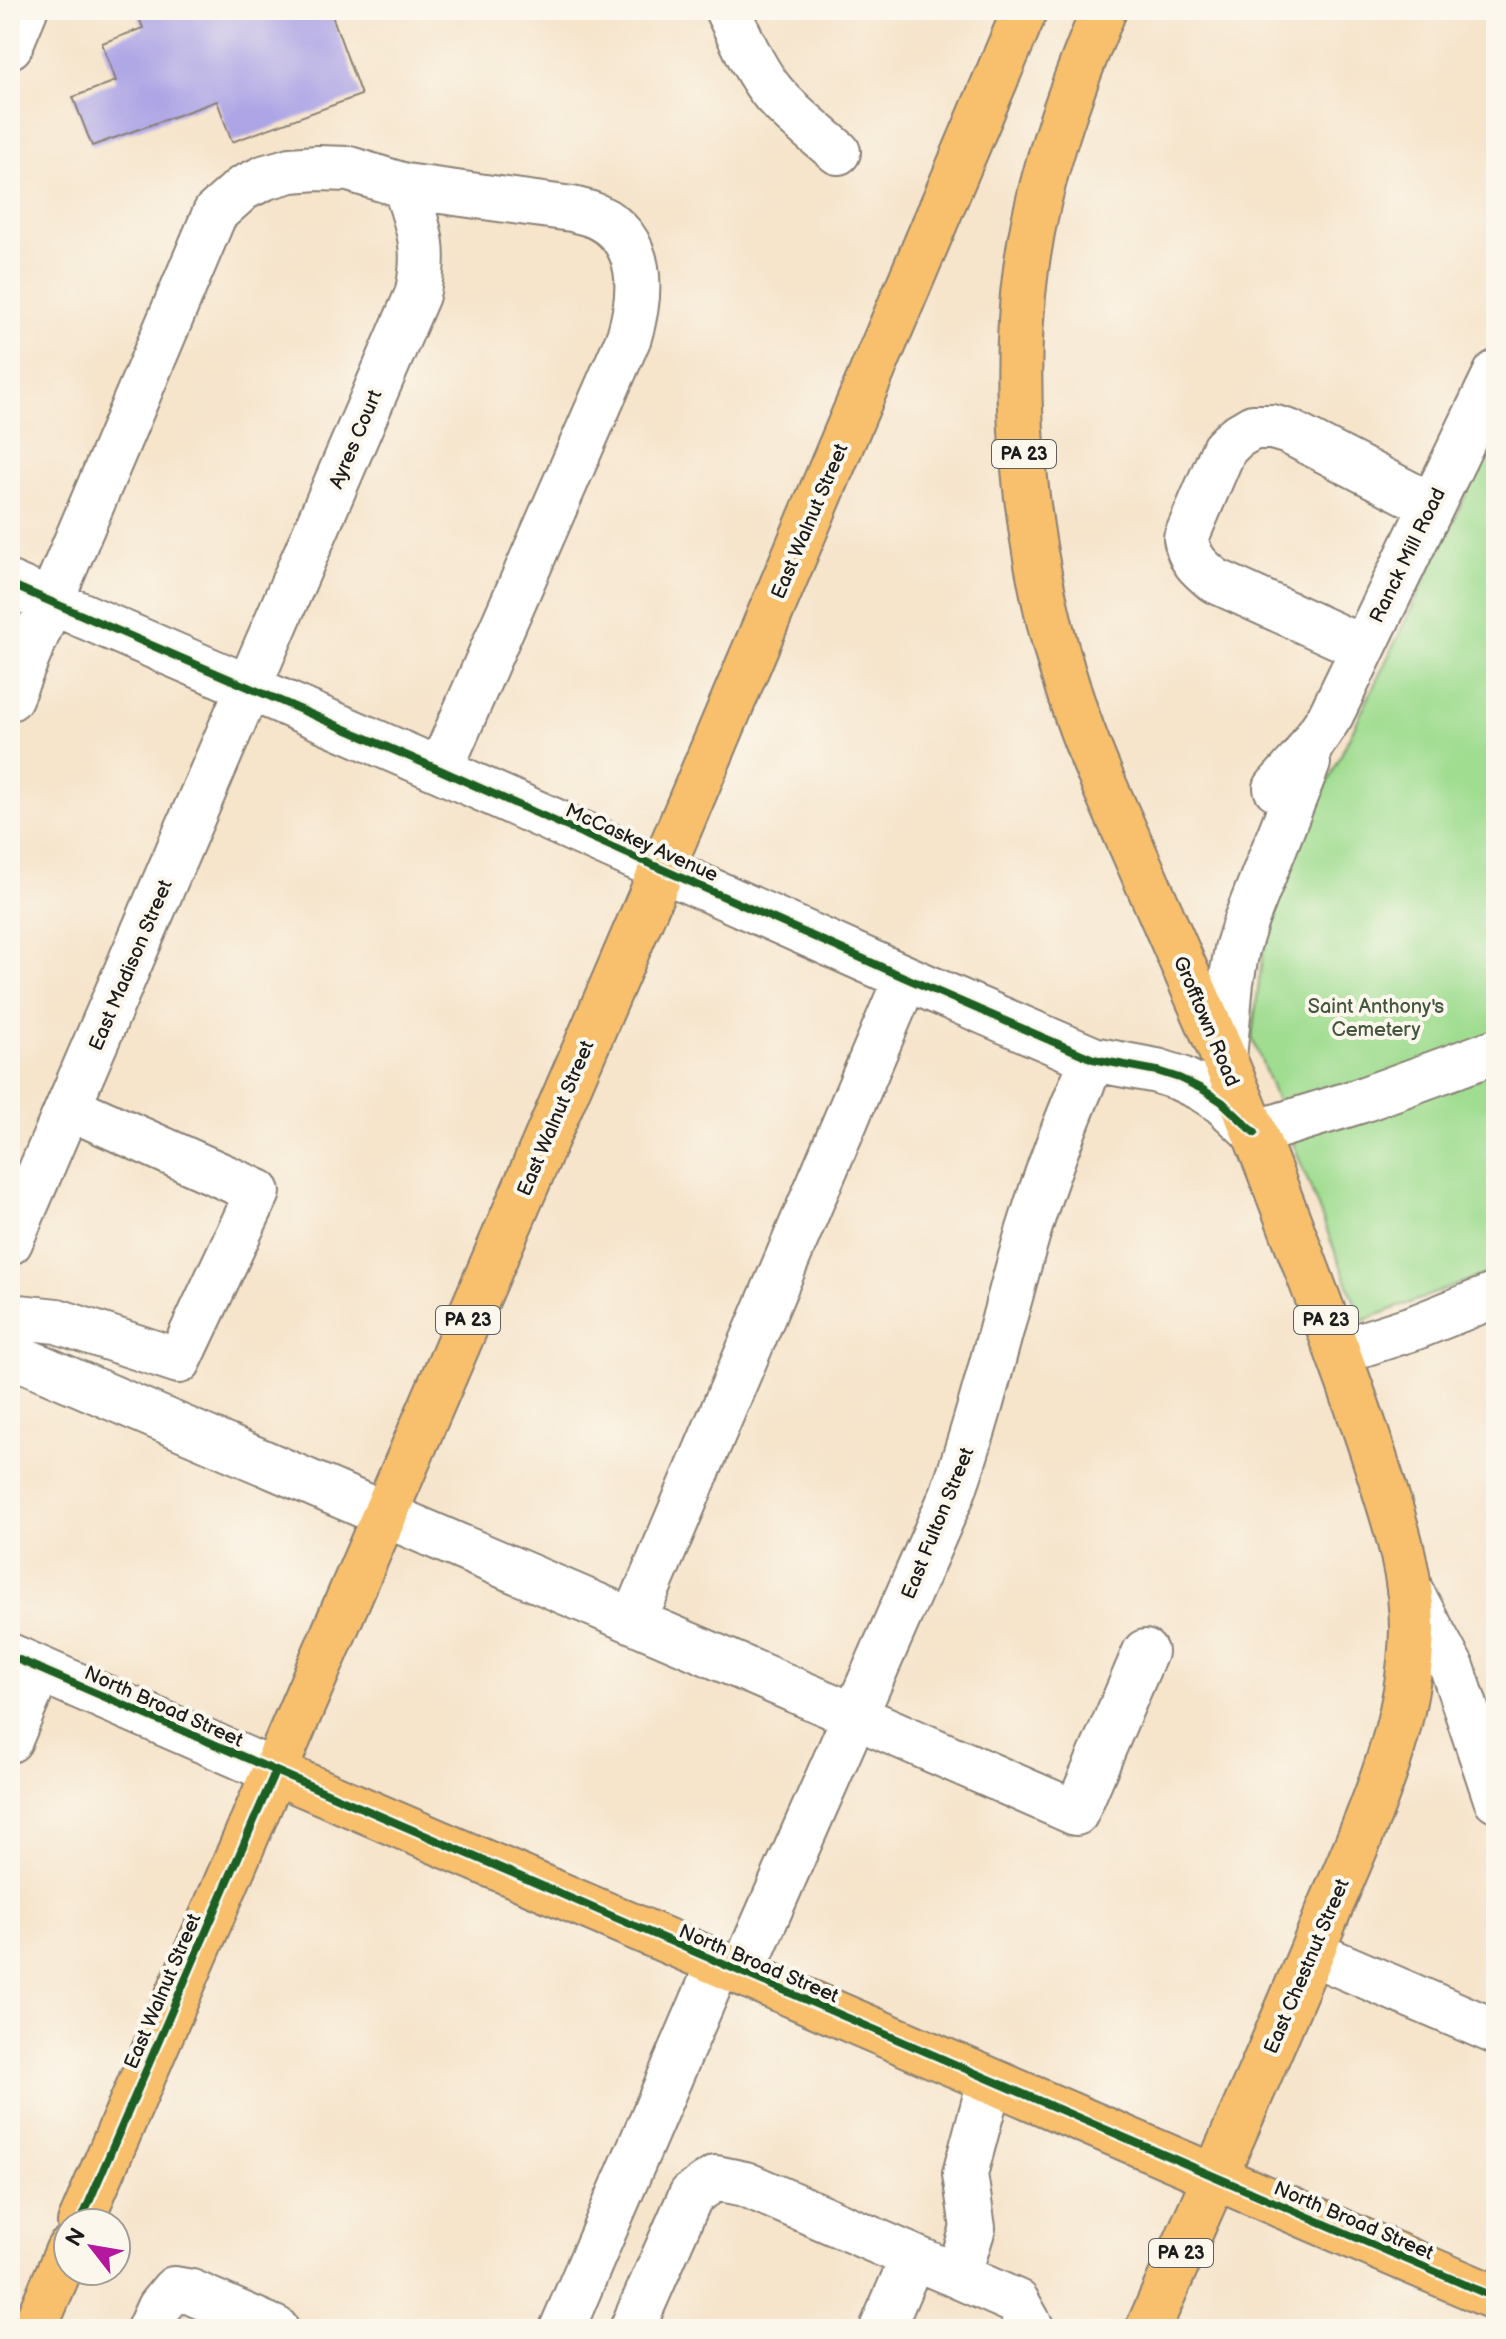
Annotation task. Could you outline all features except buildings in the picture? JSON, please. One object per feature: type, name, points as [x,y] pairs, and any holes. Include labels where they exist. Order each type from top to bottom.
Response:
[{"type":"main road","name":"East Walnut Street","points":[[87,2207],[662,869],[1025,10]]},
{"type":"main road","name":"Grofftown Road","points":[[1104,10],[1058,131],[1038,205],[1026,271],[1020,369],[1022,434],[1028,505],[1052,636],[1097,768],[1255,1133],[1338,1352],[1391,1509],[1409,1588]]},
{"type":"main road","name":"East Chestnut Street","points":[[1148,2329],[1266,2062],[1395,1746],[1410,1661],[1412,1624],[1409,1588]]},
{"type":"main road","name":"North Broad Street","points":[[275,1772],[1496,2298]]},
{"type":"main road","points":[[34,2329],[52,2287]]},
{"type":"street","points":[[10,46],[25,10]]},
{"type":"street","points":[[727,10],[760,75],[774,93],[791,112],[838,152]]},
{"type":"street","points":[[10,698],[215,213],[243,188],[266,177],[291,170],[349,169],[405,186],[572,209],[598,217],[619,233],[635,257],[639,285],[637,312],[629,337],[440,770]]},
{"type":"street","name":"Ayres Court","points":[[250,688],[417,295],[423,252],[405,186]]},
{"type":"street","name":"Ranck Mill Road","points":[[1224,1058],[1237,949],[1318,738],[1496,373]]},
{"type":"street","points":[[1363,648],[1214,580],[1199,568],[1188,552],[1186,538],[1224,449],[1253,427],[1272,427],[1289,432],[1431,505]]},
{"type":"street","name":"McCaskey Avenue","points":[[10,584],[1093,1059],[1157,1071],[1202,1089],[1222,1102],[1255,1133]]},
{"type":"street","name":"East Madison Street","points":[[10,1242],[250,688]]},
{"type":"street","name":"Ranck Mill Road","points":[[1276,788],[1318,738]]},
{"type":"street","points":[[634,1621],[906,978]]},
{"type":"street","points":[[1255,1133],[1359,1101],[1496,1051]]},
{"type":"street","name":"East Fulton Street","points":[[562,2329],[731,1968],[855,1716],[952,1495],[977,1420],[1028,1234],[1093,1059]]},
{"type":"street","points":[[10,1316],[57,1321],[179,1361],[258,1192],[68,1107]]},
{"type":"street","points":[[1338,1352],[1416,1327],[1496,1295]]},
{"type":"street","points":[[10,1354],[1076,1813],[1145,1652]]},
{"type":"street","name":"Grofftown Road","points":[[1409,1588],[1453,1670],[1496,1799]]},
{"type":"street","points":[[10,1740],[25,1663]]},
{"type":"street","name":"North Broad Street","points":[[25,1663],[275,1772]]},
{"type":"street","points":[[1312,1953],[1496,2032]]},
{"type":"street","points":[[958,2276],[973,2228],[965,2174],[990,2081]]},
{"type":"street","points":[[632,2329],[691,2195],[716,2178],[745,2184],[1017,2302],[1032,2329]]},
{"type":"street","points":[[882,2329],[913,2257]]},
{"type":"street","points":[[149,2329],[159,2307],[174,2289],[191,2292],[276,2329]]},
{"type":"green space","name":"Saint Anthony's Cemetery","points":[[1496,433],[1496,1270],[1362,1321],[1252,1037],[1269,904]]},
{"type":"cycle path","points":[[10,584],[1093,1059],[1179,1078],[1222,1102],[1255,1133]]},
{"type":"cycle path","points":[[10,1656],[1496,2298]]},
{"type":"cycle path","points":[[87,2207],[275,1772]]}]
